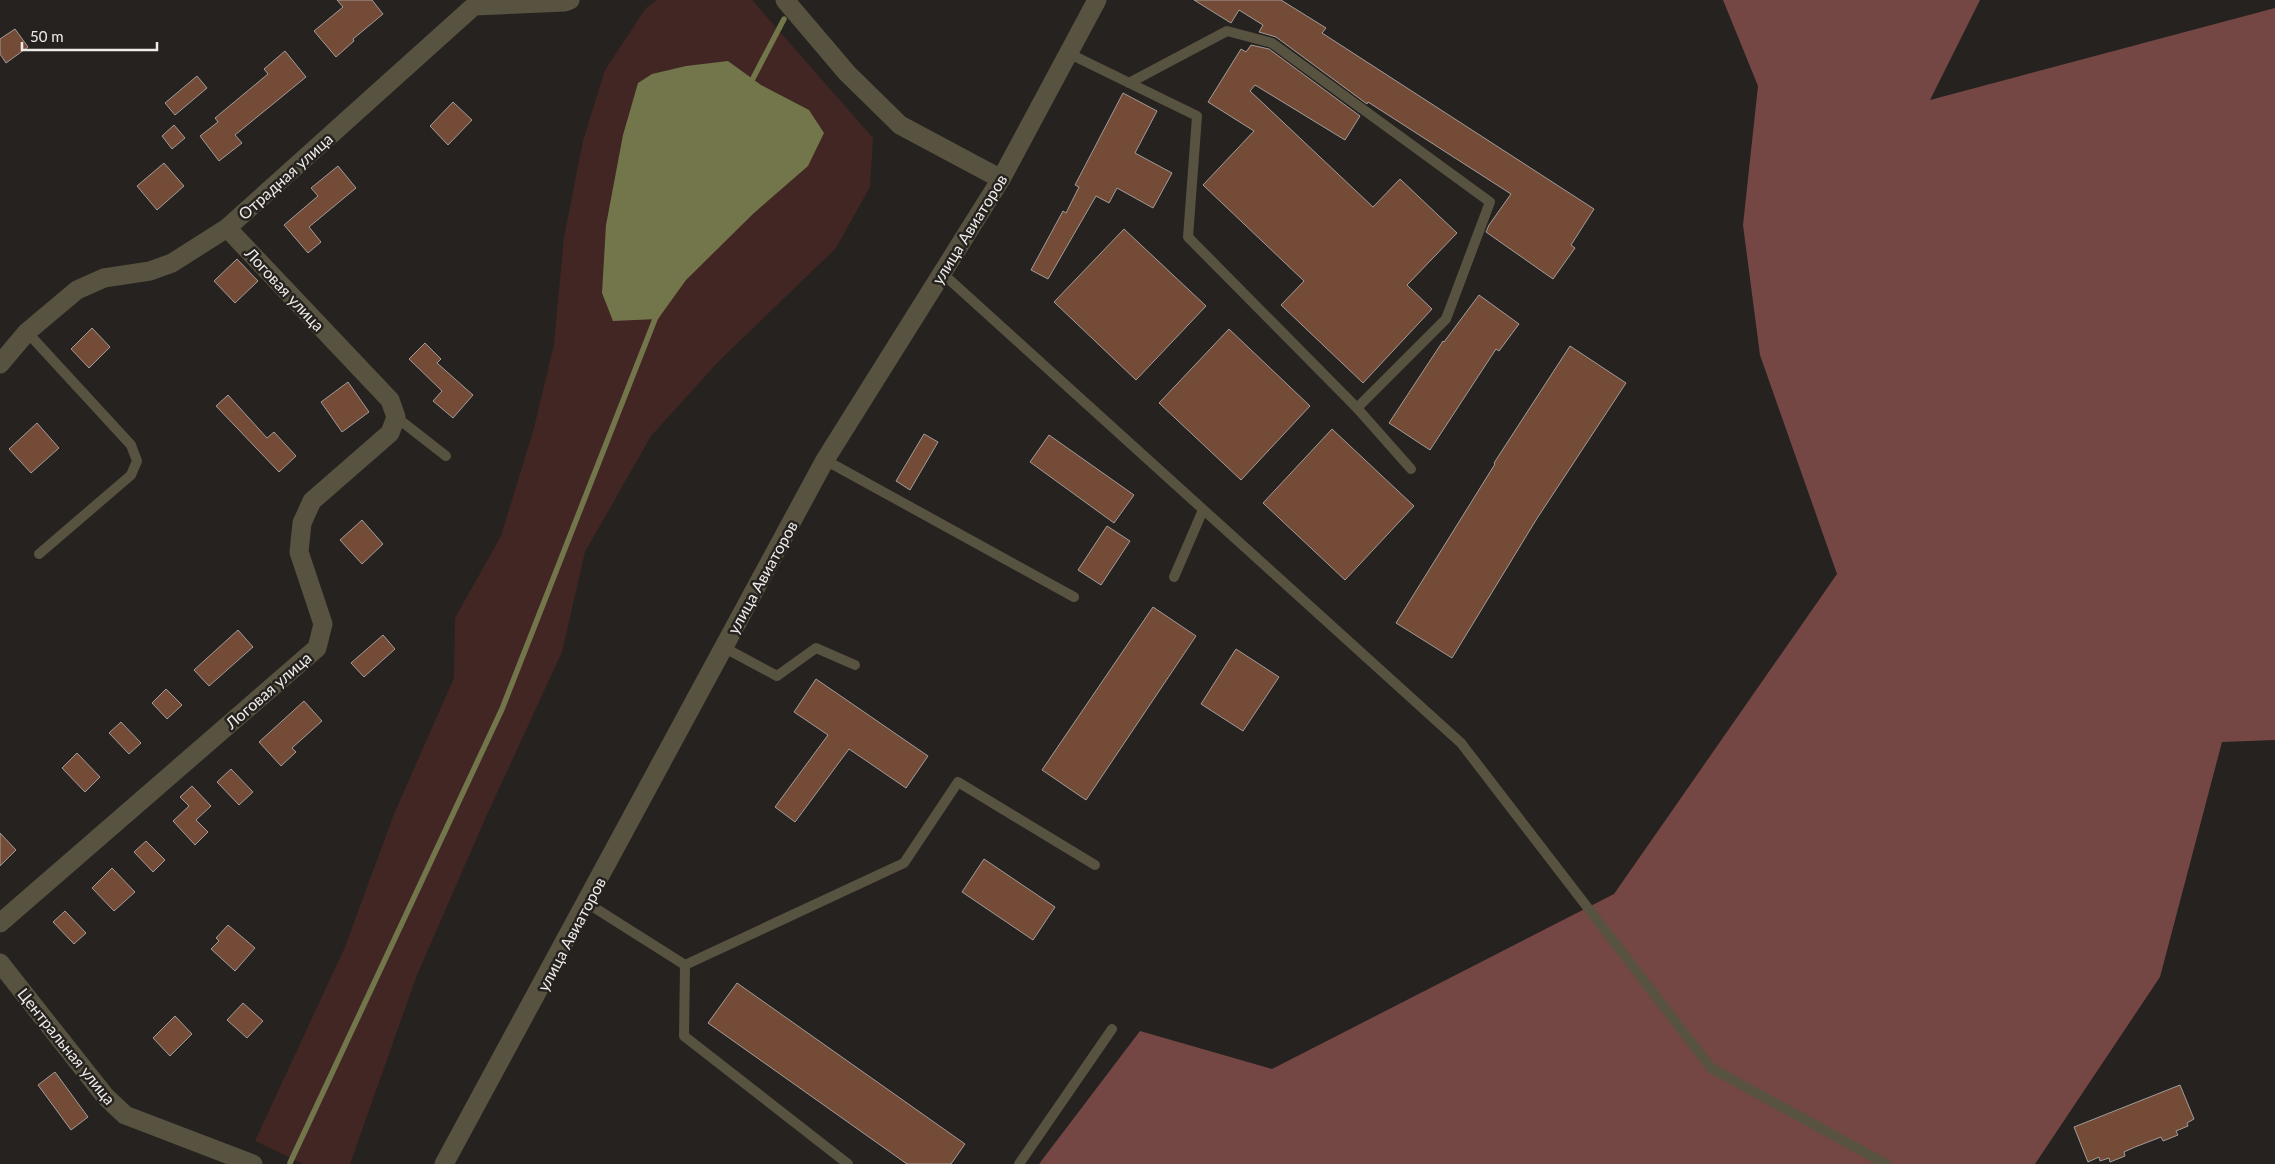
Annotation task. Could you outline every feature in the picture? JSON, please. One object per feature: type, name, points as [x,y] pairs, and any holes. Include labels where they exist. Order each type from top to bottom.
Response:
[{"type":"street","name":"Отрадная улица","points":[[0,364],[26,332],[77,290],[104,278],[150,271],[172,263],[227,228],[472,3],[565,2],[570,0]]},
{"type":"street","points":[[785,0],[847,74],[900,125],[1001,178]]},
{"type":"street","name":"улица Авиаторов","points":[[444,1164],[588,902],[723,647],[825,460],[1001,178],[1070,54],[1097,0]]},
{"type":"street","name":"Логовая улица","points":[[0,923],[317,648],[323,624],[299,552],[302,523],[312,501],[390,432],[396,417],[390,400],[227,228]]},
{"type":"street","name":"Центральная улица","points":[[0,963],[105,1096],[125,1115],[253,1164]]},
{"type":"lane","points":[[1129,83],[1227,31],[1272,43],[1490,202],[1446,319],[1357,408]]},
{"type":"lane","points":[[1070,54],[1197,116],[1188,238],[1357,408],[1411,469]]},
{"type":"lane","points":[[942,273],[1461,743],[1711,1068],[1886,1164]]},
{"type":"lane","points":[[26,332],[131,445],[137,461],[131,475],[39,554]]},
{"type":"lane","points":[[396,417],[446,456]]},
{"type":"lane","points":[[825,460],[1074,597]]},
{"type":"lane","points":[[1174,577],[1203,510]]},
{"type":"lane","points":[[723,647],[778,676],[816,648],[855,665]]},
{"type":"lane","points":[[685,965],[904,862],[958,782],[1095,865]]},
{"type":"lane","points":[[588,902],[685,965]]},
{"type":"lane","points":[[685,965],[684,1036],[848,1164]]},
{"type":"lane","points":[[1019,1164],[1112,1029]]},
{"type":"shaded area","points":[[657,0],[752,0],[873,138],[870,187],[836,248],[718,362],[651,436],[585,552],[562,652],[485,819],[417,975],[350,1164],[303,1164],[255,1141],[345,947],[394,814],[454,678],[455,618],[501,536],[534,428],[554,344],[564,237],[583,141],[605,70],[646,8]]},
{"type":"shaded area","points":[[1723,0],[1980,0],[1930,100],[2275,8],[2275,740],[2222,742],[2160,977],[2035,1164],[1039,1164],[1140,1031],[1272,1069],[1614,894],[1837,574],[1760,355],[1743,225],[1758,86]]},
{"type":"shaded area","points":[[728,61],[761,85],[809,110],[824,133],[808,166],[754,213],[686,280],[658,319],[613,321],[602,293],[606,225],[623,135],[638,83],[652,74],[686,66]]},
{"type":"building","points":[[337,0],[372,0],[383,14],[353,39],[354,41],[336,57],[314,31],[343,7]]},
{"type":"building","points":[[1194,0],[1281,0],[1326,28],[1322,33],[1594,209],[1571,245],[1575,248],[1553,279],[1486,232],[1511,194],[1368,102],[1367,104],[1276,37],[1259,32],[1263,25],[1239,10],[1231,23]]},
{"type":"building","points":[[15,29],[28,47],[6,63],[0,54],[0,39]]},
{"type":"building","points":[[1251,45],[1269,49],[1360,116],[1345,140],[1255,85],[1250,91],[1373,207],[1400,179],[1457,233],[1407,285],[1432,309],[1363,383],[1281,305],[1304,281],[1203,185],[1254,131],[1208,102],[1241,49],[1246,52]]},
{"type":"building","points":[[285,51],[306,77],[235,135],[242,143],[219,161],[200,136],[218,122],[215,118],[268,74],[264,69]]},
{"type":"building","points":[[197,76],[207,88],[175,115],[165,103]]},
{"type":"building","points":[[1123,93],[1157,111],[1135,153],[1172,173],[1153,208],[1117,188],[1109,203],[1096,196],[1048,279],[1031,270],[1063,211],[1066,213],[1079,187],[1075,185]]},
{"type":"building","points":[[453,102],[472,120],[448,145],[430,126]]},
{"type":"building","points":[[174,125],[185,138],[172,149],[162,136]]},
{"type":"building","points":[[164,163],[184,186],[157,210],[137,186]]},
{"type":"building","points":[[338,166],[356,188],[309,227],[321,242],[308,253],[284,225],[318,196],[311,188]]},
{"type":"building","points":[[1124,229],[1206,306],[1136,380],[1054,302]]},
{"type":"building","points":[[237,259],[258,281],[235,303],[214,281]]},
{"type":"building","points":[[1479,295],[1519,324],[1499,351],[1496,349],[1430,450],[1389,423],[1443,341]]},
{"type":"building","points":[[92,328],[110,347],[89,368],[71,349]]},
{"type":"building","points":[[1229,329],[1310,406],[1241,480],[1159,403]]},
{"type":"building","points":[[425,343],[441,359],[437,363],[473,395],[453,418],[433,401],[442,391],[409,359]]},
{"type":"building","points":[[1570,346],[1626,383],[1536,520],[1452,658],[1396,623],[1494,463]]},
{"type":"building","points":[[348,382],[369,412],[342,432],[321,402]]},
{"type":"building","points":[[228,395],[267,438],[274,432],[296,456],[279,472],[216,406]]},
{"type":"building","points":[[37,423],[59,448],[31,473],[9,449]]},
{"type":"building","points":[[1332,429],[1414,506],[1345,580],[1263,503]]},
{"type":"building","points":[[924,434],[938,442],[910,490],[896,481]]},
{"type":"building","points":[[1049,435],[1134,495],[1114,523],[1030,462]]},
{"type":"building","points":[[362,520],[383,544],[362,564],[340,540]]},
{"type":"building","points":[[1107,526],[1130,541],[1101,585],[1078,570]]},
{"type":"building","points":[[1153,607],[1196,636],[1086,800],[1042,770]]},
{"type":"building","points":[[238,630],[253,647],[209,686],[194,670]]},
{"type":"building","points":[[383,635],[395,649],[364,677],[351,663]]},
{"type":"building","points":[[1236,649],[1279,677],[1243,731],[1201,704]]},
{"type":"building","points":[[816,679],[928,756],[906,788],[849,749],[795,822],[775,807],[828,735],[794,712]]},
{"type":"building","points":[[166,689],[182,705],[167,719],[152,703]]},
{"type":"building","points":[[304,701],[322,721],[292,748],[296,752],[281,766],[259,742]]},
{"type":"building","points":[[121,722],[141,743],[129,754],[109,733]]},
{"type":"building","points":[[77,753],[100,777],[85,792],[62,768]]},
{"type":"building","points":[[231,769],[253,792],[239,805],[217,782]]},
{"type":"building","points":[[192,786],[211,806],[196,820],[208,832],[195,845],[173,821],[189,806],[180,797]]},
{"type":"building","points":[[0,833],[16,850],[0,866]]},
{"type":"building","points":[[146,841],[165,860],[153,872],[134,852]]},
{"type":"building","points":[[984,859],[1055,907],[1033,940],[962,892]]},
{"type":"building","points":[[112,868],[135,892],[114,911],[92,888]]},
{"type":"building","points":[[65,911],[86,933],[74,944],[53,922]]},
{"type":"building","points":[[228,925],[255,948],[235,971],[211,949],[219,941],[216,938]]},
{"type":"building","points":[[737,983],[965,1144],[951,1164],[907,1164],[708,1023]]},
{"type":"building","points":[[243,1003],[263,1021],[247,1038],[227,1020]]},
{"type":"building","points":[[175,1016],[192,1034],[170,1056],[153,1038]]},
{"type":"building","points":[[55,1072],[88,1117],[71,1130],[38,1085]]},
{"type":"building","points":[[2180,1085],[2194,1119],[2187,1123],[2188,1126],[2176,1131],[2178,1135],[2163,1141],[2161,1137],[2135,1147],[2124,1152],[2125,1156],[2110,1162],[2109,1158],[2100,1161],[2099,1157],[2088,1162],[2074,1127]]},
{"type":"waterway","points":[[749,86],[784,19]]},
{"type":"waterway","points":[[290,1163],[502,709],[657,314]]}]
